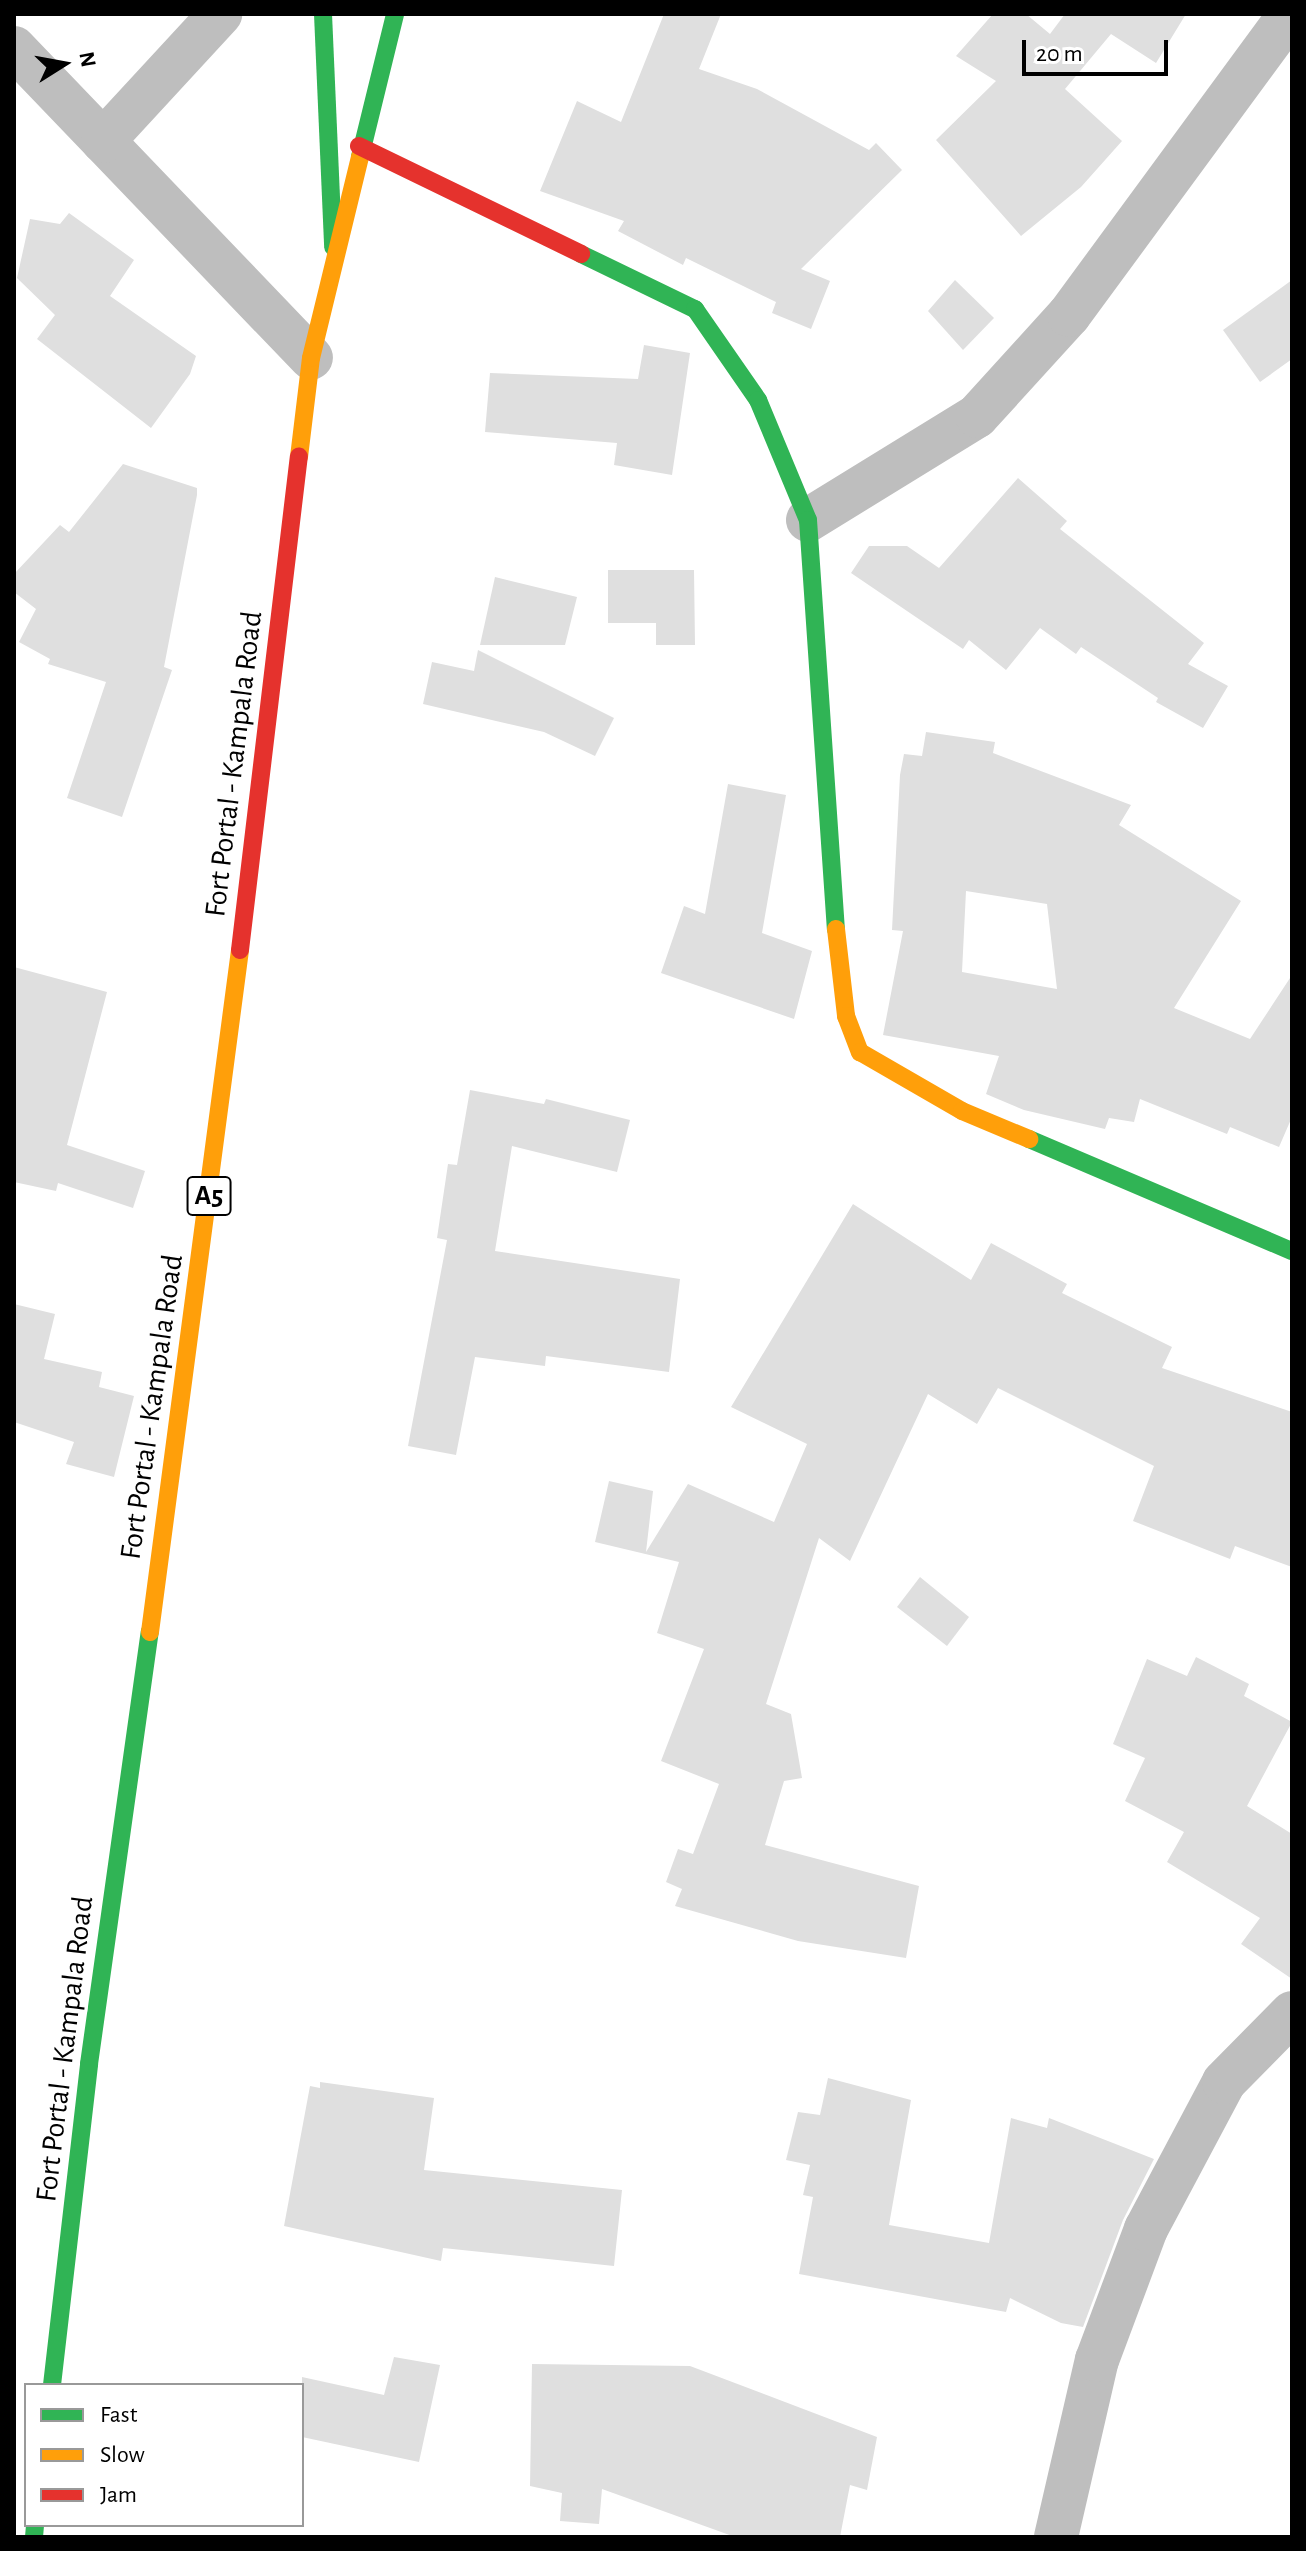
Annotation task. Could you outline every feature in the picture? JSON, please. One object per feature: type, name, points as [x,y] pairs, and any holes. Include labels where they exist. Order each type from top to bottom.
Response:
[{"type":"main road","points":[[323,14],[333,263]]},
{"type":"main road","name":"Fort Portal - Kampala Road","points":[[52,2383],[89,2064],[243,929],[311,358],[359,146],[395,14]]},
{"type":"main road","points":[[359,146],[695,309],[758,400],[808,520],[838,961],[846,1016],[860,1052],[962,1111],[1292,1251]]},
{"type":"street","points":[[103,141],[220,14]]},
{"type":"street","points":[[808,520],[977,416],[1069,315],[1290,14]]},
{"type":"street","points":[[14,48],[311,358]]},
{"type":"street","points":[[1056,2537],[1097,2360],[1146,2229],[1224,2082],[1292,2013]]},
{"type":"building","points":[[664,14],[721,14],[699,69],[757,89],[869,150],[876,143],[902,170],[801,269],[830,281],[811,329],[772,313],[776,302],[686,258],[683,265],[618,231],[624,221],[540,191],[577,101],[621,122]]},
{"type":"building","points":[[993,14],[1026,14],[1050,34],[1065,14],[1186,14],[1156,63],[1111,34],[1065,89],[1122,141],[1081,187],[1021,236],[936,140],[996,81],[956,56]]},
{"type":"building","points":[[69,213],[134,260],[110,296],[196,356],[190,374],[151,428],[37,339],[55,315],[17,278],[30,219],[60,224]]},
{"type":"building","points":[[955,280],[994,318],[963,350],[928,311]]},
{"type":"building","points":[[1292,280],[1292,359],[1260,382],[1223,330]]},
{"type":"building","points":[[644,345],[690,353],[672,475],[614,465],[617,443],[485,432],[490,373],[638,379]]},
{"type":"building","points":[[123,464],[197,488],[197,495],[164,667],[172,670],[122,817],[67,798],[106,682],[48,664],[50,659],[19,642],[36,609],[14,592],[14,574],[60,525],[69,532]]},
{"type":"building","points":[[1018,478],[1067,521],[1060,529],[1204,643],[1188,664],[1228,686],[1203,728],[1156,702],[1158,698],[1081,647],[1076,654],[1040,628],[1006,670],[969,640],[963,649],[851,573],[869,546],[907,546],[939,568]]},
{"type":"building","points":[[608,570],[694,570],[695,645],[656,645],[656,623],[608,623]]},
{"type":"building","points":[[495,577],[577,597],[565,645],[480,645]]},
{"type":"building","points":[[478,650],[614,718],[595,756],[544,732],[423,704],[432,662],[474,671]]},
{"type":"building","points":[[926,732],[995,742],[993,753],[1131,805],[1119,825],[1241,901],[1174,1008],[1250,1039],[1292,975],[1292,1117],[1279,1147],[1230,1127],[1227,1134],[1140,1099],[1134,1122],[1109,1118],[1105,1129],[1024,1110],[986,1094],[999,1056],[883,1035],[903,931],[892,930],[900,775],[904,754],[922,756]],"holes":[[[966,891],[1047,904],[1057,989],[962,972]]]},
{"type":"building","points":[[728,784],[786,795],[762,933],[812,951],[794,1019],[661,973],[684,906],[705,914]]},
{"type":"building","points":[[14,967],[107,992],[67,1145],[145,1171],[133,1208],[58,1183],[56,1191],[14,1182]]},
{"type":"building","points":[[470,1090],[544,1104],[546,1099],[630,1120],[617,1172],[512,1146],[495,1251],[680,1279],[669,1372],[546,1356],[545,1366],[475,1357],[456,1455],[408,1446],[447,1240],[437,1238],[448,1164],[457,1165]]},
{"type":"building","points":[[853,1204],[971,1280],[991,1243],[1067,1284],[1062,1293],[1172,1347],[1162,1368],[1292,1412],[1292,1567],[1235,1546],[1230,1559],[1133,1521],[1154,1466],[998,1388],[977,1424],[928,1394],[850,1561],[819,1538],[766,1704],[791,1714],[802,1778],[784,1781],[765,1845],[919,1886],[906,1958],[798,1941],[675,1906],[682,1889],[666,1882],[678,1849],[693,1854],[719,1784],[661,1761],[704,1649],[657,1633],[679,1562],[595,1542],[609,1481],[653,1491],[646,1552],[688,1484],[774,1522],[807,1444],[731,1407]]},
{"type":"building","points":[[14,1304],[55,1314],[44,1359],[102,1372],[99,1387],[134,1396],[114,1477],[66,1464],[74,1442],[14,1422]]},
{"type":"building","points":[[920,1577],[969,1617],[947,1646],[897,1607]]},
{"type":"building","points":[[1196,1657],[1249,1684],[1244,1696],[1292,1722],[1247,1806],[1292,1834],[1292,1979],[1241,1944],[1260,1918],[1167,1862],[1184,1832],[1125,1801],[1145,1758],[1113,1744],[1147,1659],[1187,1676]]},
{"type":"building","points":[[828,2078],[911,2100],[889,2225],[989,2243],[1011,2118],[1047,2128],[1049,2118],[1154,2159],[1123,2220],[1083,2327],[1061,2323],[1010,2298],[1006,2312],[799,2274],[813,2197],[803,2195],[810,2165],[786,2160],[798,2112],[820,2115]]},
{"type":"building","points":[[320,2082],[434,2098],[424,2170],[622,2190],[614,2266],[443,2248],[441,2261],[284,2226],[310,2086],[320,2088]]},
{"type":"building","points":[[394,2357],[440,2365],[419,2462],[304,2437],[302,2377],[384,2395]]},
{"type":"building","points":[[532,2364],[690,2366],[877,2437],[867,2490],[850,2485],[840,2537],[735,2537],[602,2489],[599,2524],[560,2521],[562,2493],[530,2486]]},
{"type":"traffic: fast","points":[[323,14],[333,247]]},
{"type":"traffic: fast","points":[[360,157],[395,14]]},
{"type":"traffic: fast","points":[[581,254],[695,309],[758,400],[808,520],[836,929]]},
{"type":"traffic: fast","points":[[1029,1139],[1292,1251]]},
{"type":"traffic: fast","points":[[52,2383],[89,2064],[150,1632]]},
{"type":"traffic: fast","points":[[34,2537],[35,2527]]},
{"type":"traffic: slow","points":[[299,457],[311,358],[360,157]]},
{"type":"traffic: slow","points":[[836,929],[846,1016],[860,1052],[962,1111],[1029,1139]]},
{"type":"traffic: slow","points":[[150,1632],[240,950]]},
{"type":"traffic: jam","points":[[359,146],[581,254]]},
{"type":"traffic: jam","points":[[240,950],[299,457]]}]
